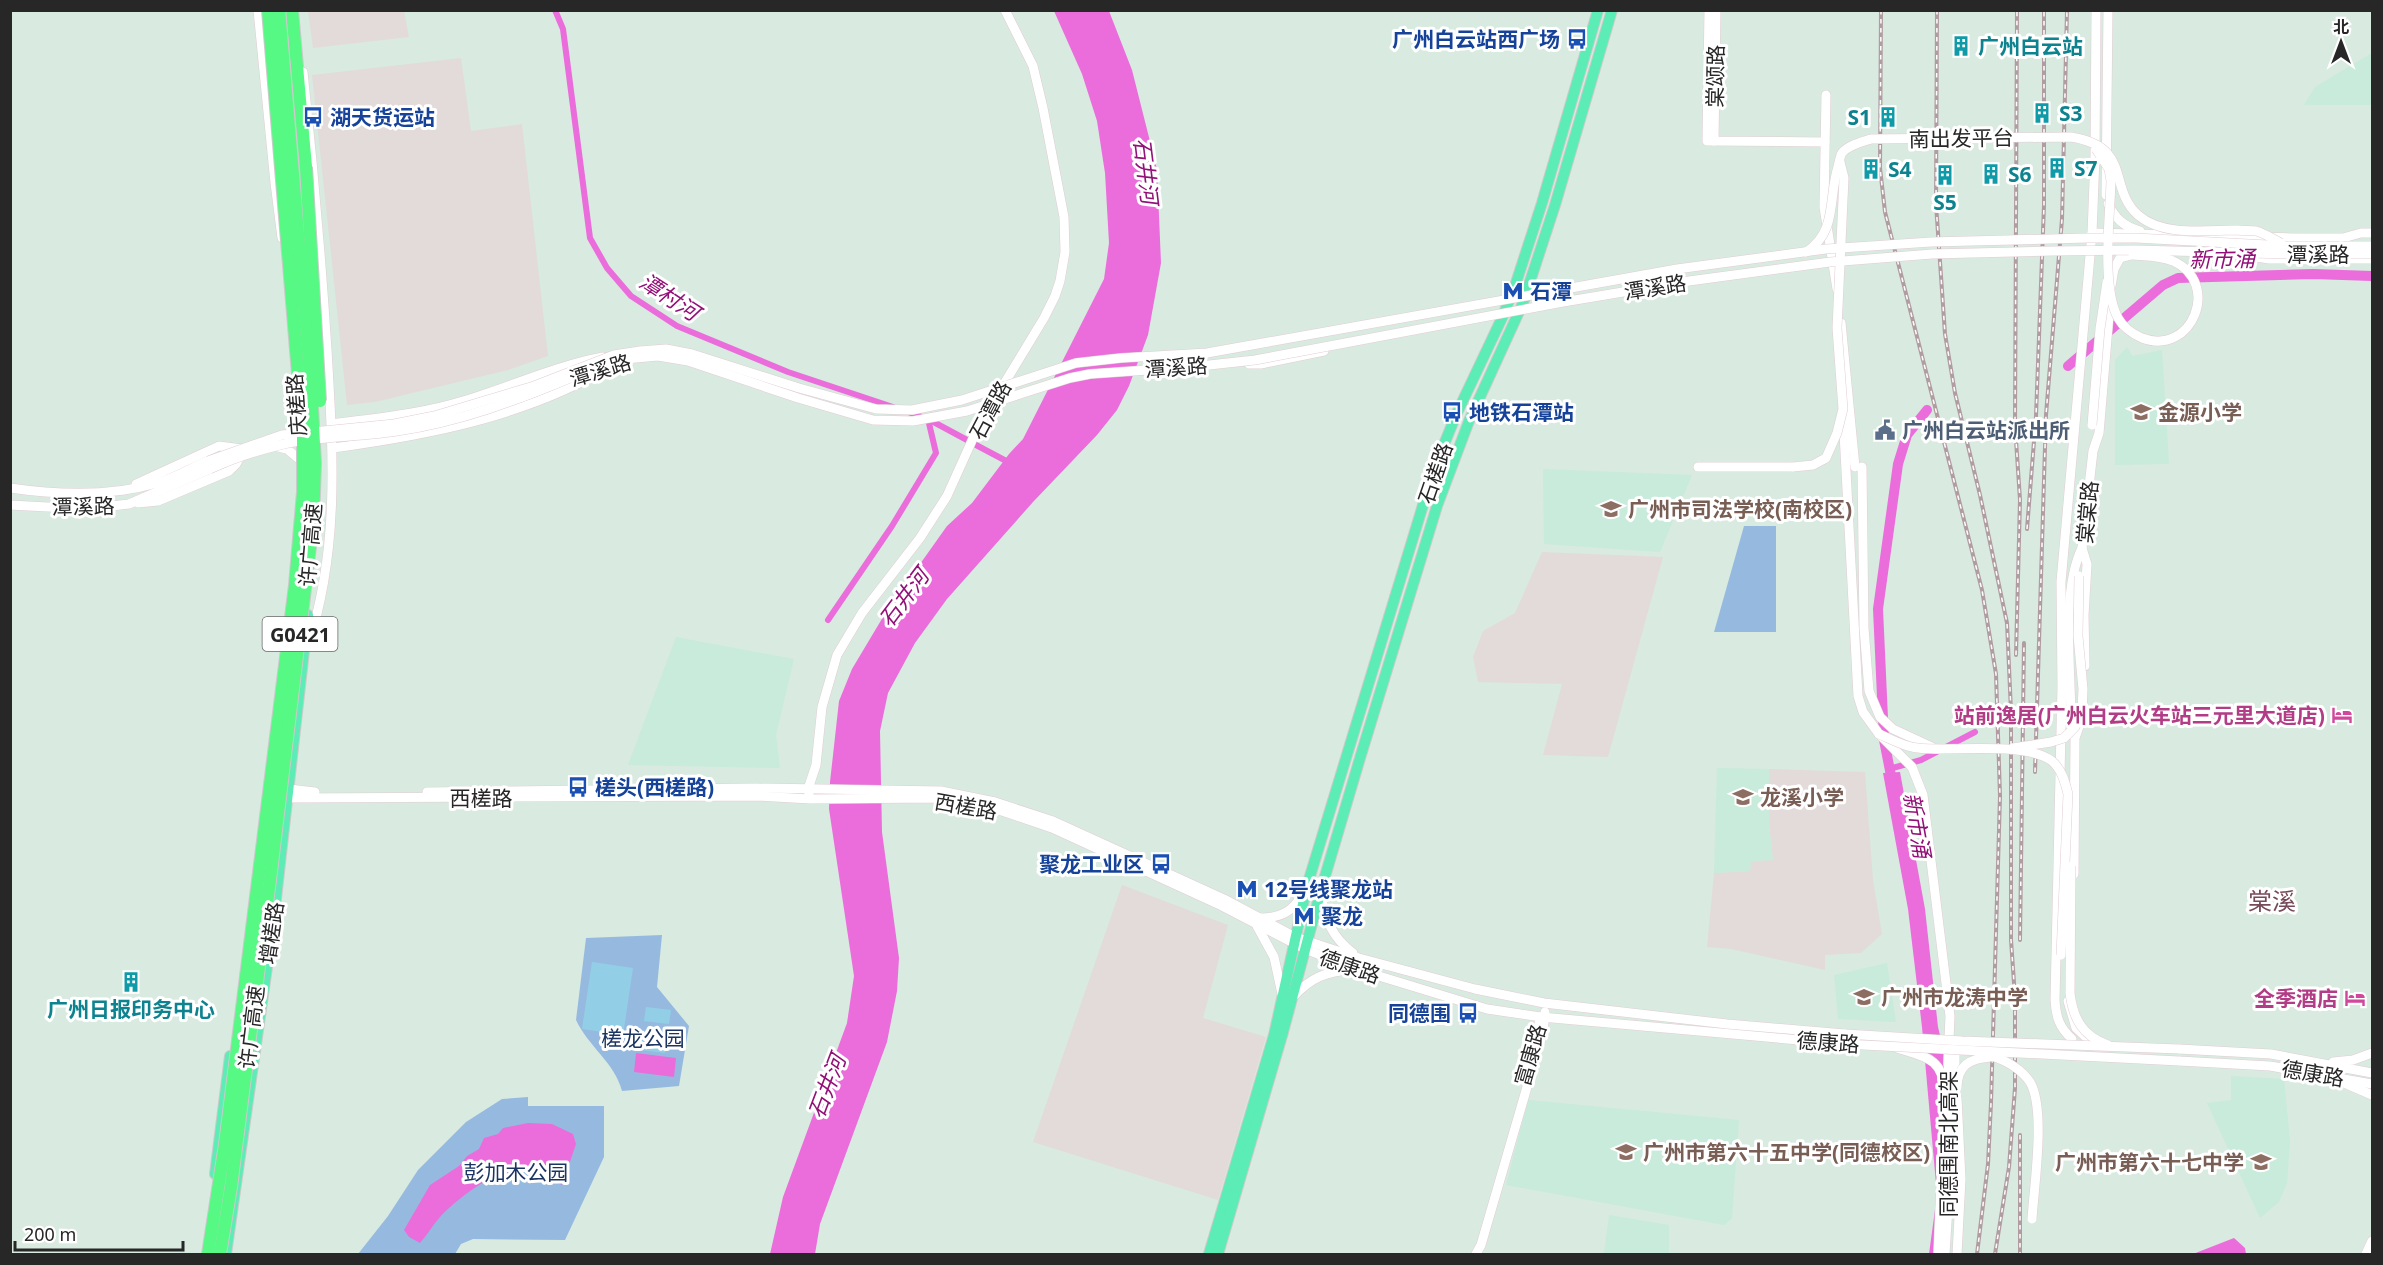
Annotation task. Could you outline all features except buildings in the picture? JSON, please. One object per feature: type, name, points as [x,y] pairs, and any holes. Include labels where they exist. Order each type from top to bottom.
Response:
[{"type":"highway","name":"许广高速","points":[[206,1254],[262,858],[295,585],[302,504],[302,426],[273,75],[263,10]]},
{"type":"highway","name":"许广高速","points":[[220,1254],[231,1187],[313,522],[315,463],[313,416],[279,10]]},
{"type":"highway","points":[[293,10],[306,167],[321,433],[313,522]]},
{"type":"main road","name":"庆槎路","points":[[263,10],[300,459],[298,512],[290,596],[264,798]]},
{"type":"main road","name":"庆槎路","points":[[284,10],[319,448],[320,488],[288,794]]},
{"type":"main road","points":[[293,10],[301,46],[312,158],[333,448],[333,494],[328,558],[316,619],[303,661]]},
{"type":"main road","name":"石潭路","points":[[808,789],[816,765],[822,707],[837,655],[862,613],[920,538],[947,496],[979,425],[1044,318],[1060,280],[1065,252],[1064,217],[1043,108],[1033,66],[1005,10]]},
{"type":"main road","name":"石槎路","points":[[1294,941],[1307,886],[1434,469],[1456,415],[1502,318],[1542,203],[1598,10]]},
{"type":"main road","name":"石槎路","points":[[1306,945],[1437,506],[1469,421],[1523,303],[1612,10]]},
{"type":"main road","name":"棠颂路","points":[[1709,10],[1711,141]]},
{"type":"main road","name":"棠颂路","points":[[1711,141],[1716,10]]},
{"type":"main road","name":"棠棠路","points":[[2096,10],[2092,233],[2061,582],[2062,686],[2055,1000],[2058,1022],[2062,1030],[2072,1039],[2074,1024],[2069,1012],[2067,991],[2074,956],[2075,738],[2085,710],[2086,698],[2084,615],[2087,564],[2082,548],[2093,451],[2099,433],[2109,315],[2110,252],[2105,233],[2108,10]]},
{"type":"main road","points":[[1826,95],[1824,207],[1840,311],[1859,467],[1864,482],[1864,628],[1869,691],[1877,711],[1887,723],[1904,735],[1934,748]]},
{"type":"main road","name":"南出发平台","points":[[1840,160],[1841,154],[1850,147],[1872,139],[2070,137],[2090,143]]},
{"type":"main road","points":[[1711,141],[1825,142]]},
{"type":"main road","points":[[2090,143],[2109,155],[2115,164],[2131,206],[2147,221],[2160,227],[2181,229],[2255,231],[2290,242]]},
{"type":"main road","points":[[2090,143],[2105,163],[2111,182],[2109,267],[2100,329],[2092,425],[2093,451]]},
{"type":"main road","points":[[1549,292],[1581,291],[1804,253],[1821,237],[1832,217],[1836,172],[1840,160]]},
{"type":"main road","name":"同德围南北高架","points":[[1840,160],[1844,178],[1837,327],[1851,546],[1856,681],[1863,712],[1879,734],[1912,767],[1920,784],[1952,1033],[1954,1143],[1951,1254]]},
{"type":"main road","points":[[2106,200],[2120,221],[2127,227],[2150,234]]},
{"type":"main road","points":[[2092,233],[2290,242],[2373,233]]},
{"type":"main road","name":"潭溪路","points":[[10,488],[73,494],[125,490],[158,483],[209,465],[285,444],[396,431],[462,417],[535,393],[616,358],[666,349],[692,354],[799,388],[876,409],[912,410],[962,400],[1076,363],[1121,358],[1207,354],[1734,260],[1826,249],[1931,242],[2136,238],[2373,246]]},
{"type":"main road","points":[[2290,242],[2293,256],[2297,259]]},
{"type":"main road","name":"潭溪路","points":[[616,358],[658,356],[688,361],[798,398],[873,420],[913,421],[967,411],[1070,378],[1090,374],[1229,363],[1563,302],[1689,281],[1830,262],[1932,254],[2135,250],[2373,254]]},
{"type":"main road","points":[[2109,267],[2113,303],[2118,318],[2133,334],[2148,340],[2161,341],[2181,333],[2191,323],[2197,312],[2199,296],[2195,282],[2186,271],[2174,261],[2110,252]]},
{"type":"main road","points":[[2108,300],[2116,262],[2126,255],[2140,252]]},
{"type":"main road","points":[[2090,253],[2245,255],[2269,259],[2373,259]]},
{"type":"main road","points":[[1229,363],[1261,364],[1502,318]]},
{"type":"main road","points":[[333,448],[412,437],[455,428],[538,400],[591,377],[616,358]]},
{"type":"main road","points":[[332,424],[402,414],[461,402],[574,362],[616,358]]},
{"type":"main road","points":[[1698,466],[1793,467],[1813,465],[1826,458],[1838,433],[1843,409]]},
{"type":"main road","points":[[125,490],[219,446],[226,445],[236,449],[252,447],[282,437],[295,429],[298,424]]},
{"type":"main road","points":[[129,504],[158,501],[229,471],[236,464],[239,456],[252,450],[276,446],[290,450],[300,459]]},
{"type":"main road","name":"潭溪路","points":[[10,505],[85,509],[129,504],[209,465]]},
{"type":"main road","points":[[1879,734],[1918,748],[2008,749],[2064,738],[2075,727],[2082,711],[2083,688],[2078,636],[2082,548]]},
{"type":"main road","points":[[2075,738],[2071,721],[2070,616],[2075,562],[2082,548]]},
{"type":"main road","points":[[2008,749],[2034,754],[2051,761],[2064,780],[2068,794],[2061,955],[2055,1000]]},
{"type":"main road","points":[[2060,775],[2063,781],[2067,782],[2072,781],[2074,775]]},
{"type":"main road","points":[[808,789],[810,800]]},
{"type":"main road","name":"西槎路","points":[[288,794],[305,792],[808,789],[827,795]]},
{"type":"main road","name":"西槎路","points":[[288,794],[758,796],[810,800],[827,795],[941,791],[995,802],[1053,821],[1224,899],[1257,921],[1294,941]]},
{"type":"main road","name":"增槎路","points":[[226,1254],[273,925],[288,794]]},
{"type":"main road","name":"增槎路","points":[[206,1254],[264,798]]},
{"type":"main road","points":[[2075,803],[2071,842],[2070,993],[2072,1009],[2084,1032],[2103,1043],[2122,1047]]},
{"type":"main road","points":[[1287,996],[1274,957],[1257,921],[1291,911],[1307,886]]},
{"type":"main road","points":[[1321,890],[1326,920],[1332,933],[1340,943],[1359,958]]},
{"type":"main road","points":[[1218,1254],[1287,996],[1294,941]]},
{"type":"main road","name":"德康路","points":[[1294,941],[1485,992],[1544,1003],[1727,1024],[1895,1047],[2270,1065],[2373,1084]]},
{"type":"main road","points":[[1209,1254],[1274,1035],[1306,945]]},
{"type":"main road","name":"德康路","points":[[1306,945],[1356,969],[1465,1003],[1543,1018],[1845,1039],[2271,1054],[2373,1074]]},
{"type":"main road","points":[[1287,996],[1319,975],[1356,969]]},
{"type":"main road","name":"富康路","points":[[1475,1254],[1481,1245],[1543,1018],[1544,1003]]},
{"type":"main road","points":[[2074,1024],[2079,1033],[2089,1040]]},
{"type":"main road","points":[[1895,1047],[1934,1062],[1943,1074],[1945,1092],[1938,1254]]},
{"type":"main road","points":[[2318,1062],[2353,1060],[2373,1053]]},
{"type":"main road","points":[[1957,1254],[1961,1179],[1957,1078],[1964,1064],[1972,1060],[2017,1054]]},
{"type":"main road","points":[[1992,1056],[2021,1072],[2033,1088],[2037,1100],[2038,1125],[2032,1219]]},
{"type":"main road","points":[[2317,1073],[2373,1095]]},
{"type":"main road","name":"同德围南北高架","points":[[1945,1254],[1954,1143]]},
{"type":"main road","points":[[2366,1254],[2373,1241]]},
{"type":"shaded area","points":[[308,11],[404,11],[409,37],[313,48]]},
{"type":"shaded area","points":[[2372,53],[2372,105],[2304,105],[2315,87]]},
{"type":"shaded area","points":[[461,58],[471,131],[522,124],[548,356],[508,370],[375,402],[347,405],[312,75]]},
{"type":"shaded area","name":"金源小学","points":[[2127,347],[2132,356],[2162,350],[2169,464],[2115,465],[2115,360]]},
{"type":"shaded area","name":"广州市司法学校(南校区)","points":[[1543,469],[1692,475],[1660,552],[1544,544]]},
{"type":"shaded area","points":[[1542,552],[1663,557],[1608,757],[1543,755],[1562,684],[1478,682],[1473,657],[1483,631],[1515,613]]},
{"type":"shaded area","points":[[676,637],[794,659],[776,735],[780,768],[628,765]]},
{"type":"shaded area","name":"龙溪小学","points":[[1717,768],[1769,769],[1769,825],[1773,860],[1751,861],[1750,871],[1714,873]]},
{"type":"shaded area","points":[[1769,769],[1865,772],[1873,880],[1882,934],[1861,953],[1825,955],[1825,970],[1731,949],[1707,947],[1714,873],[1750,871],[1751,861],[1773,860],[1769,825]]},
{"type":"shaded area","name":"聚龙工业区","points":[[1122,885],[1228,925],[1203,1018],[1266,1037],[1218,1200],[1033,1142]]},
{"type":"shaded area","name":"广州市龙涛中学","points":[[1887,963],[1896,1022],[1838,1019],[1834,975]]},
{"type":"shaded area","name":"广州市第六十七中学","points":[[2231,1076],[2284,1079],[2290,1141],[2287,1183],[2279,1202],[2260,1218],[2207,1103],[2231,1100]]},
{"type":"shaded area","name":"广州市第六十五中学(同德校区)","points":[[1528,1100],[1739,1120],[1732,1218],[1724,1225],[1506,1185]]},
{"type":"shaded area","points":[[1609,1215],[1669,1225],[1669,1254],[1604,1254]]},
{"type":"green space","points":[[1744,526],[1776,526],[1776,632],[1714,632]]},
{"type":"green space","name":"槎龙公园","points":[[662,935],[657,987],[689,1026],[679,1086],[622,1091],[614,1072],[576,1020],[586,938]]},
{"type":"green space","points":[[592,962],[633,968],[623,1035],[582,1029]]},
{"type":"green space","points":[[646,1007],[671,1010],[669,1024],[644,1021]]},
{"type":"green space","points":[[643,1036],[667,1039],[665,1053],[641,1050]]},
{"type":"green space","name":"彭加木公园","points":[[528,1097],[528,1106],[604,1106],[604,1157],[565,1240],[473,1239],[461,1244],[455,1254],[358,1254],[388,1216],[418,1170],[466,1122],[502,1099]]},
{"type":"water","name":"石井河","points":[[1054,11],[1109,11],[1132,70],[1157,169],[1161,263],[1148,335],[1129,386],[1117,410],[1097,435],[1033,502],[947,599],[915,643],[888,693],[880,731],[882,832],[899,958],[897,991],[887,1042],[820,1224],[815,1254],[770,1254],[783,1197],[847,1023],[854,976],[829,809],[839,701],[852,669],[886,612],[947,526],[972,503],[1023,439],[1104,279],[1109,243],[1105,173],[1097,121],[1082,74]]},
{"type":"water","points":[[1900,772],[1925,909],[1938,1027],[1946,1060],[1952,1169],[1947,1254],[1929,1254],[1937,1195],[1922,1027],[1908,909],[1883,773]]},
{"type":"water","points":[[636,1053],[676,1058],[674,1077],[634,1072]]},
{"type":"water","points":[[528,1123],[552,1124],[573,1134],[576,1144],[562,1185],[543,1176],[523,1171],[501,1174],[478,1186],[457,1201],[440,1217],[420,1243],[409,1237],[404,1230],[430,1185],[459,1166],[467,1156],[479,1149],[484,1138],[498,1134],[503,1128]]},
{"type":"water","points":[[2234,1238],[2245,1248],[2246,1254],[2193,1254]]},
{"type":"waterway","name":"潭村河","points":[[555,10],[563,29],[590,238],[607,268],[631,296],[677,326],[788,372],[893,407]]},
{"type":"waterway","name":"新市涌","points":[[2068,366],[2163,285],[2178,278],[2313,274],[2372,276]]},
{"type":"waterway","name":"新市涌","points":[[1893,786],[1884,740],[1878,609],[1898,464],[1907,435],[1927,410]]},
{"type":"waterway","name":"潭村河","points":[[908,412],[928,419],[967,440]]},
{"type":"waterway","points":[[828,620],[892,526],[936,453],[928,419]]},
{"type":"waterway","name":"潭村河","points":[[976,445],[1010,463]]},
{"type":"waterway","points":[[1889,769],[1921,760],[1975,732]]},
{"type":"railway","points":[[1881,10],[1880,168],[1885,212],[1982,590],[1996,674],[2000,796],[1991,1103],[1988,1164],[1977,1254]]},
{"type":"railway","points":[[1937,10],[1936,204],[1945,334],[1955,393],[1980,495],[2007,623],[2011,711],[2011,940],[2015,997],[2015,1088],[2009,1167],[1995,1254]]},
{"type":"railway","points":[[2016,655],[2020,500],[2015,425],[2017,10]]},
{"type":"railway","points":[[2027,529],[2036,416],[2044,205],[2044,10]]},
{"type":"railway","points":[[2035,772],[2046,415],[2062,219],[2067,10]]},
{"type":"railway","points":[[2020,940],[2024,643]]},
{"type":"railway","points":[[2020,1135],[2020,1254]]},
{"type":"place","name":"广州白云站西广场","points":[[1577,39]]},
{"type":"place","name":"广州白云站","points":[[1961,46]]},
{"type":"place","name":"S3","points":[[2042,113]]},
{"type":"place","name":"湖天货运站","points":[[313,117]]},
{"type":"place","name":"S1","points":[[1888,117]]},
{"type":"place","name":"S7","points":[[2057,168]]},
{"type":"place","name":"S4","points":[[1871,169]]},
{"type":"place","name":"S6","points":[[1991,174]]},
{"type":"place","name":"S5","points":[[1945,175]]},
{"type":"place","name":"石潭","points":[[1513,291]]},
{"type":"place","name":"地铁石潭站","points":[[1452,412]]},
{"type":"place","name":"金源小学","points":[[2141,412]]},
{"type":"place","name":"广州白云站派出所","points":[[1885,430]]},
{"type":"place","name":"广州市司法学校(南校区)","points":[[1611,509]]},
{"type":"place","name":"站前逸居(广州白云火车站三元里大道店)","points":[[2342,715]]},
{"type":"place","name":"槎头(西槎路)","points":[[578,787]]},
{"type":"place","name":"龙溪小学","points":[[1743,797]]},
{"type":"place","name":"聚龙工业区","points":[[1161,864]]},
{"type":"place","name":"12号线聚龙站","points":[[1247,889]]},
{"type":"place","name":"聚龙","points":[[1304,916]]},
{"type":"place","name":"广州日报印务中心","points":[[131,982]]},
{"type":"place","name":"广州市龙涛中学","points":[[1864,997]]},
{"type":"place","name":"全季酒店","points":[[2355,998]]},
{"type":"place","name":"同德围","points":[[1468,1013]]},
{"type":"place","name":"广州市第六十五中学(同德校区)","points":[[1626,1152]]},
{"type":"place","name":"广州市第六十七中学","points":[[2261,1162]]},
{"type":"district","name":"棠溪","points":[[2272,900]]}]
